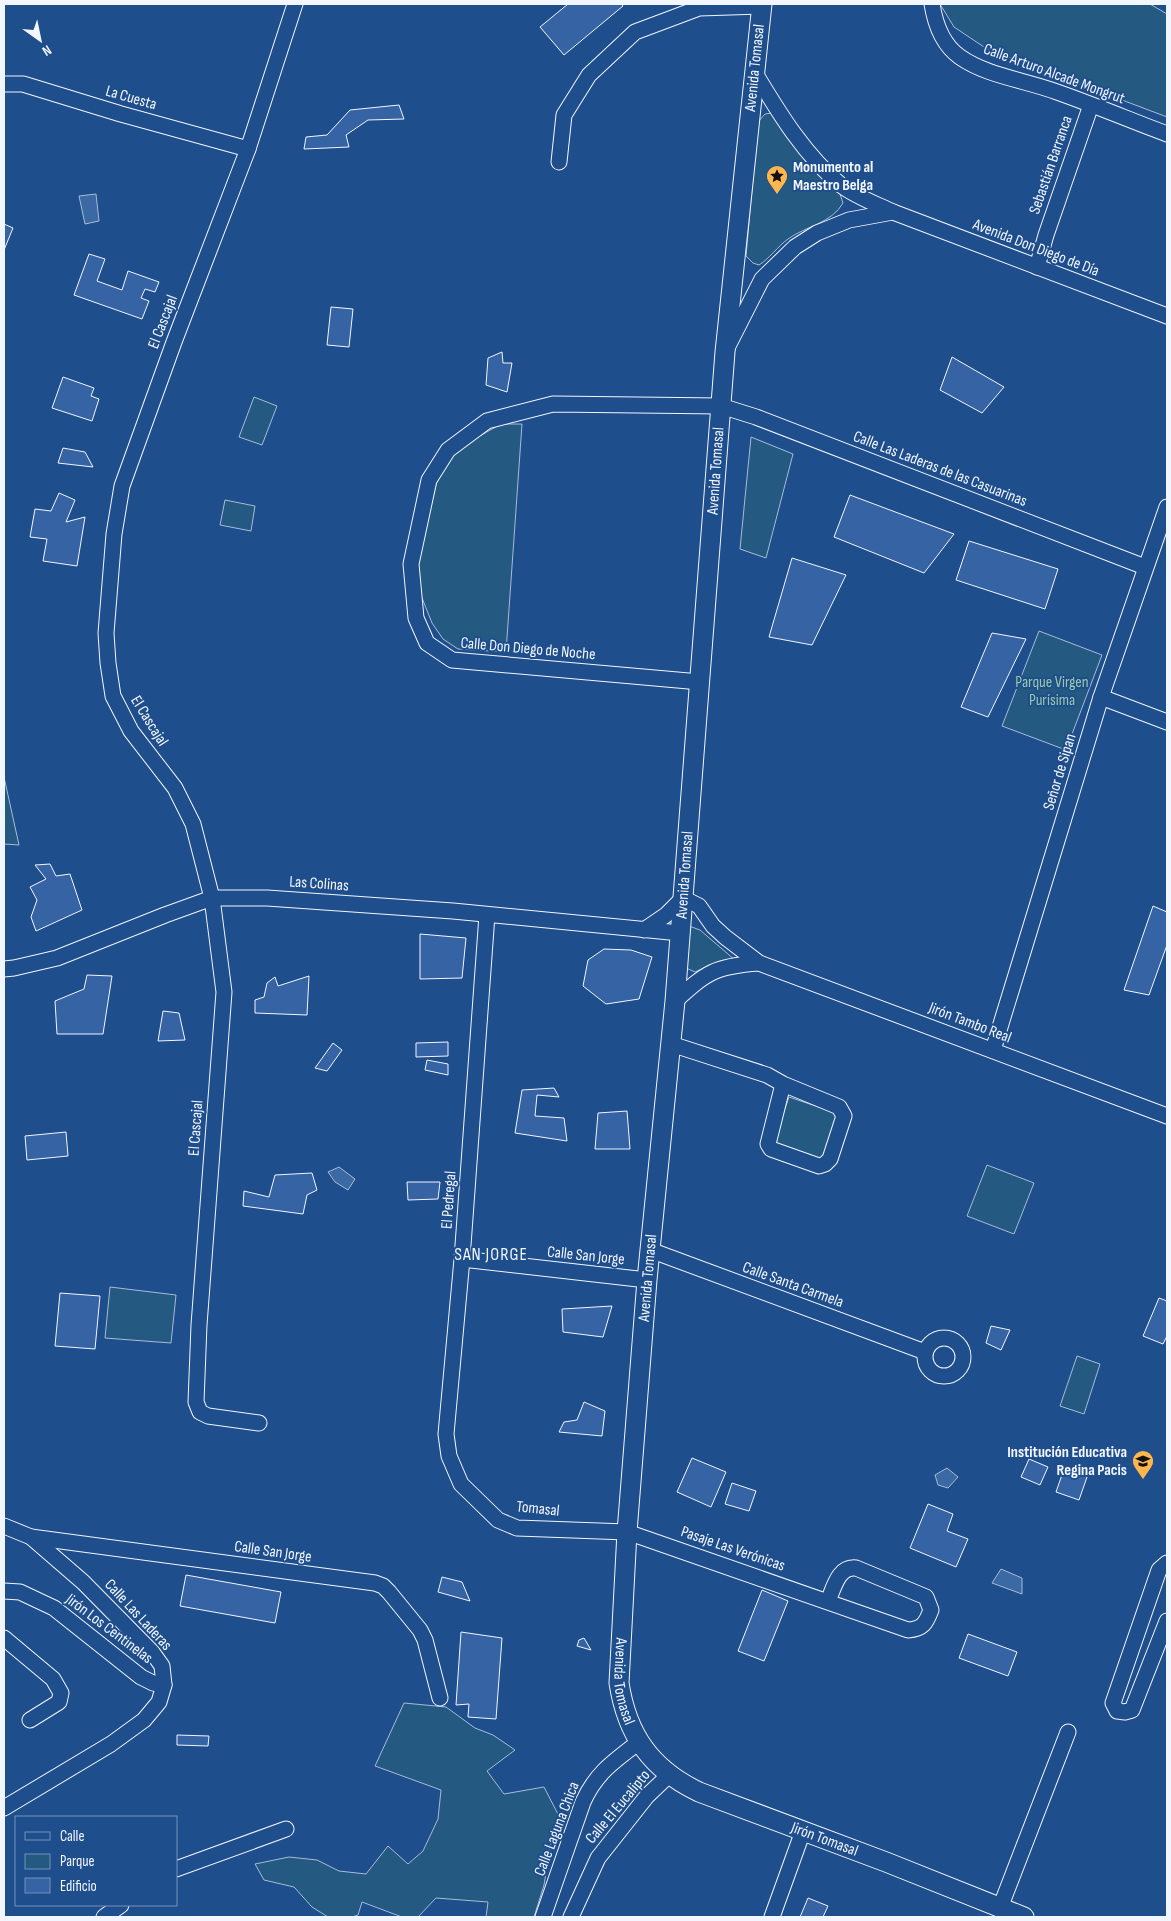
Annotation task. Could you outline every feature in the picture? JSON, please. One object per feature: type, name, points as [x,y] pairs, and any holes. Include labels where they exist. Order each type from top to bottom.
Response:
[{"type":"street","name":"El Cascajal","points":[[259,1423],[208,1416],[200,1412],[196,1402],[199,1325],[224,992],[212,898],[193,824],[174,788],[131,731],[113,696],[106,633],[114,534],[122,486],[174,342],[248,148],[294,4]]},
{"type":"street","name":"Calle Arturo Alcade Mongrut","points":[[932,4],[935,21],[943,38],[958,56],[981,68],[1055,91],[1167,134]]},
{"type":"street","name":"Avenida Tomasal","points":[[639,1742],[628,1722],[619,1683],[627,1532],[647,1280],[675,1002],[725,352],[762,5]]},
{"type":"street","points":[[559,162],[564,114],[589,75],[636,32],[699,8],[762,5]]},
{"type":"street","name":"Avenida Don Diego de Día","points":[[755,73],[776,108],[815,159],[842,186],[893,212],[1167,316]]},
{"type":"street","name":"La Cuesta","points":[[4,84],[23,84],[120,114],[248,148]]},
{"type":"street","name":"Sebastián Barranca","points":[[1037,266],[1091,105]]},
{"type":"street","points":[[725,352],[762,279],[795,247],[817,233],[849,220],[893,212]]},
{"type":"street","name":"Calle Don Diego de Noche","points":[[700,682],[452,660],[427,643],[416,618],[412,564],[429,480],[448,450],[487,421],[552,404],[721,406]]},
{"type":"street","name":"Calle Las Laderas de las Casuarinas","points":[[721,406],[756,417],[1145,567]]},
{"type":"street","name":"Señor de Sipan","points":[[993,1050],[1101,697],[1167,507]]},
{"type":"street","points":[[1101,697],[1167,722]]},
{"type":"street","name":"Las Colinas","points":[[4,969],[57,958],[165,914],[212,898],[267,898],[454,911],[680,933]]},
{"type":"street","points":[[644,930],[666,915],[683,898]]},
{"type":"street","name":"Jirón Tambo Real","points":[[683,898],[698,906],[725,937],[760,963],[1167,1116]]},
{"type":"street","name":"El Pedregal","points":[[461,1484],[449,1456],[446,1434],[462,1260],[487,915]]},
{"type":"street","name":"Jirón Tambo Real","points":[[675,1002],[699,980],[716,970],[732,965],[760,963]]},
{"type":"street","points":[[671,1044],[767,1076],[839,1107],[844,1116],[830,1159],[825,1164],[819,1166],[771,1149],[768,1144],[783,1084]]},
{"type":"street","name":"Calle Santa Carmela","points":[[650,1250],[925,1352]]},
{"type":"street","name":"Calle San Jorge","points":[[462,1260],[647,1280]]},
{"type":"street","name":"Tomasal","points":[[461,1484],[498,1520],[518,1528],[627,1532]]},
{"type":"street","name":"Calle Las Laderas","points":[[4,1526],[31,1537],[83,1582],[152,1652],[162,1666],[164,1685]]},
{"type":"street","name":"Pasaje Las Verónicas","points":[[627,1532],[908,1630],[918,1629],[926,1624],[931,1610],[926,1597],[856,1568],[849,1567],[842,1570],[828,1601]]},
{"type":"street","name":"Calle San Jorge","points":[[31,1537],[375,1583],[383,1586],[420,1630],[425,1640],[440,1698]]},
{"type":"street","points":[[1167,1563],[1160,1570],[1113,1703],[1117,1711],[1125,1712],[1132,1710],[1163,1647],[1167,1621]]},
{"type":"street","name":"Jirón Los Centinelas","points":[[4,1591],[20,1592],[54,1608],[142,1677],[152,1683],[164,1685]]},
{"type":"street","points":[[4,1638],[53,1679],[61,1693],[59,1702],[30,1720]]},
{"type":"street","points":[[4,1808],[111,1744],[144,1720],[159,1702],[164,1685]]},
{"type":"street","points":[[1000,1908],[1068,1732]]},
{"type":"street","name":"Jirón Tomasal","points":[[639,1742],[652,1760],[668,1775],[699,1792],[886,1862],[1024,1917]]},
{"type":"street","name":"Calle Laguna Chica","points":[[543,1917],[590,1785],[610,1764],[639,1742]]},
{"type":"street","name":"Calle El Eucalipto","points":[[571,1917],[598,1858],[646,1796],[668,1775]]},
{"type":"street","points":[[178,1868],[286,1829]]},
{"type":"street","points":[[772,1917],[803,1831]]},
{"type":"street","points":[[104,1917],[120,1906]]},
{"type":"green space","points":[[940,4],[1150,4],[1167,14],[1167,117],[987,49],[954,27]]},
{"type":"green space","points":[[772,113],[838,188],[843,203],[826,220],[788,239],[759,265],[753,263],[746,256],[758,122],[765,114]]},
{"type":"green space","points":[[254,397],[277,406],[262,445],[239,437]]},
{"type":"green space","points":[[501,424],[522,424],[506,652],[458,649],[443,639],[432,623],[420,593],[418,556],[439,473],[453,454]]},
{"type":"green space","points":[[751,437],[793,454],[766,558],[740,549]]},
{"type":"green space","points":[[225,500],[255,506],[251,531],[220,525]]},
{"type":"green space","name":"Parque Virgen Purísima","points":[[1039,631],[1102,655],[1066,750],[1002,726]]},
{"type":"green space","points":[[4,777],[19,845],[4,844]]},
{"type":"green space","points":[[689,926],[700,930],[735,960],[715,963],[695,972],[684,967]]},
{"type":"green space","points":[[789,1097],[839,1114],[823,1160],[773,1143]]},
{"type":"green space","points":[[987,1165],[1034,1183],[1014,1234],[967,1216]]},
{"type":"green space","points":[[110,1287],[176,1295],[171,1343],[105,1338]]},
{"type":"green space","points":[[1077,1356],[1100,1364],[1084,1414],[1060,1406]]},
{"type":"green space","points":[[404,1703],[446,1707],[475,1728],[493,1735],[515,1750],[487,1771],[504,1794],[544,1787],[561,1820],[553,1831],[544,1885],[534,1917],[486,1917],[488,1902],[436,1898],[418,1917],[402,1917],[362,1902],[358,1915],[352,1917],[328,1917],[312,1907],[294,1887],[264,1880],[255,1864],[289,1857],[317,1860],[339,1871],[366,1874],[388,1846],[408,1864],[423,1851],[438,1819],[441,1790],[375,1766]]},
{"type":"shaded area","points":[[96,194],[99,221],[85,224],[79,196]]},
{"type":"shaded area","points":[[339,1167],[355,1179],[348,1190],[335,1182],[328,1172]]},
{"type":"shaded area","points":[[947,1468],[958,1477],[948,1488],[938,1485],[935,1475]]},
{"type":"shaded area","points":[[1001,1569],[1022,1578],[1022,1594],[992,1583]]},
{"type":"building","points":[[568,4],[621,4],[623,6],[564,55],[540,27]]},
{"type":"building","points":[[399,105],[404,119],[368,120],[346,135],[349,147],[304,149],[306,137],[327,135],[350,110]]},
{"type":"building","points":[[4,224],[13,228],[4,250]]},
{"type":"building","points":[[89,254],[105,259],[97,281],[122,290],[128,271],[159,282],[155,292],[145,289],[141,298],[149,301],[142,319],[74,295]]},
{"type":"building","points":[[331,307],[353,309],[349,347],[327,345]]},
{"type":"building","points":[[502,352],[503,363],[512,363],[507,392],[486,385],[488,358]]},
{"type":"building","points":[[952,357],[1004,387],[982,413],[940,390]]},
{"type":"building","points":[[63,377],[94,388],[91,396],[99,399],[92,421],[52,408]]},
{"type":"building","points":[[63,448],[85,452],[93,467],[58,463]]},
{"type":"building","points":[[59,493],[75,500],[66,522],[85,517],[77,566],[43,561],[47,539],[30,537],[35,509],[51,511]]},
{"type":"building","points":[[850,495],[954,534],[924,573],[834,537]]},
{"type":"building","points":[[969,541],[1058,569],[1045,609],[956,580]]},
{"type":"building","points":[[792,558],[846,575],[812,645],[769,637]]},
{"type":"building","points":[[992,633],[1026,639],[988,717],[961,707]]},
{"type":"building","points":[[50,864],[56,876],[70,874],[82,910],[36,931],[31,917],[37,900],[30,887],[46,879],[35,865]]},
{"type":"building","points":[[1153,906],[1167,912],[1167,945],[1149,995],[1124,990]]},
{"type":"building","points":[[420,934],[466,938],[462,978],[420,979]]},
{"type":"building","points":[[604,949],[631,950],[652,957],[639,999],[606,1004],[583,986],[588,960]]},
{"type":"building","points":[[87,975],[112,976],[103,1034],[57,1034],[55,1001],[84,989]]},
{"type":"building","points":[[309,976],[307,1015],[255,1013],[255,1000],[264,997],[267,983],[275,977],[278,986]]},
{"type":"building","points":[[163,1011],[179,1013],[185,1040],[158,1041]]},
{"type":"building","points":[[448,1042],[448,1056],[416,1057],[416,1043]]},
{"type":"building","points":[[333,1043],[342,1050],[327,1071],[315,1068]]},
{"type":"building","points":[[427,1060],[448,1064],[448,1075],[425,1070]]},
{"type":"building","points":[[554,1088],[559,1097],[537,1095],[535,1116],[564,1118],[567,1141],[515,1133],[522,1090]]},
{"type":"building","points":[[627,1111],[630,1149],[595,1149],[598,1113]]},
{"type":"building","points":[[66,1132],[68,1156],[27,1160],[25,1136]]},
{"type":"building","points":[[312,1173],[317,1190],[307,1195],[303,1214],[243,1206],[244,1191],[269,1197],[275,1175]]},
{"type":"building","points":[[407,1182],[440,1182],[438,1199],[408,1200]]},
{"type":"building","points":[[60,1293],[100,1296],[95,1349],[55,1346]]},
{"type":"building","points":[[1159,1298],[1167,1301],[1167,1336],[1163,1344],[1143,1336]]},
{"type":"building","points":[[612,1306],[603,1337],[563,1332],[562,1309]]},
{"type":"building","points":[[991,1326],[1010,1330],[1001,1350],[986,1343]]},
{"type":"building","points":[[584,1402],[605,1411],[602,1436],[559,1432],[564,1422],[577,1420]]},
{"type":"building","points":[[692,1458],[726,1472],[711,1507],[677,1492]]},
{"type":"building","points":[[1029,1459],[1048,1467],[1040,1485],[1021,1477]]},
{"type":"building","points":[[1064,1469],[1087,1477],[1079,1500],[1056,1492]]},
{"type":"building","points":[[732,1483],[756,1491],[749,1511],[725,1504]]},
{"type":"building","points":[[928,1504],[953,1514],[947,1531],[968,1539],[956,1567],[910,1548]]},
{"type":"building","points":[[186,1575],[281,1592],[275,1623],[180,1606]]},
{"type":"building","points":[[442,1577],[462,1582],[470,1601],[438,1592]]},
{"type":"building","points":[[762,1590],[788,1601],[764,1661],[738,1651]]},
{"type":"building","points":[[461,1632],[502,1638],[496,1719],[468,1717],[469,1704],[456,1705]]},
{"type":"building","points":[[968,1634],[1017,1652],[1008,1676],[959,1658]]},
{"type":"building","points":[[584,1638],[591,1650],[577,1646],[579,1640]]},
{"type":"building","points":[[177,1735],[209,1736],[208,1746],[177,1745]]},
{"type":"building","points":[[808,1898],[828,1906],[823,1917],[800,1917]]},
{"type":"place","name":"Monumento al Maestro Belga","points":[[777,195]]},
{"type":"place","name":"Institución Educativa Regina Pacis","points":[[1143,1480]]},
{"type":"district","name":"SAN JORGE","points":[[491,1254]]}]
